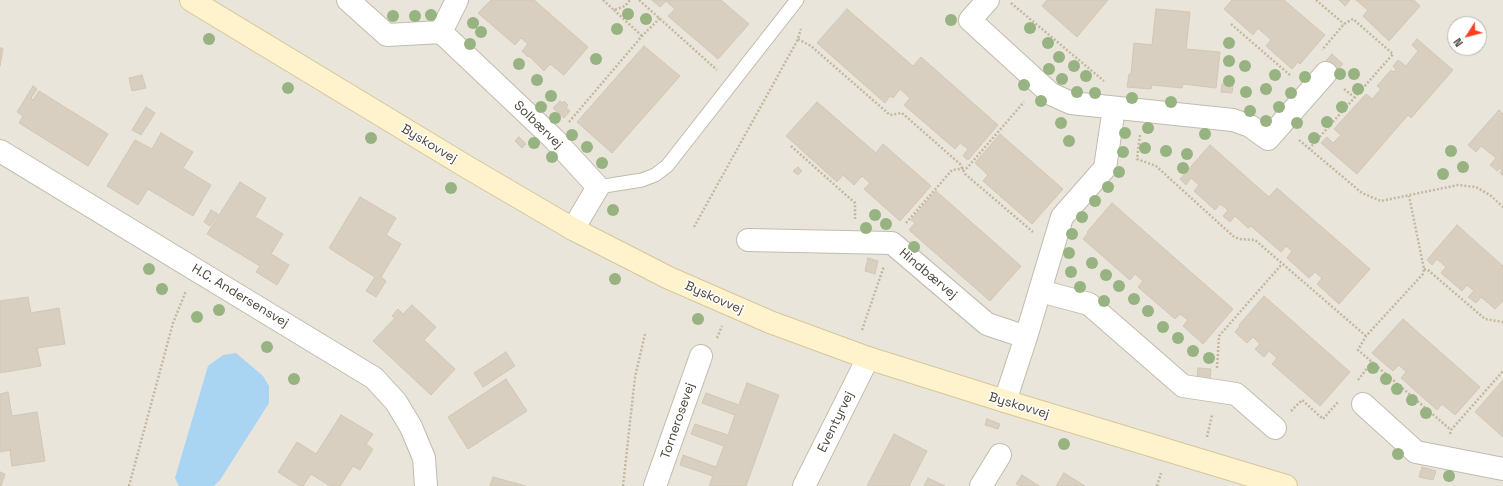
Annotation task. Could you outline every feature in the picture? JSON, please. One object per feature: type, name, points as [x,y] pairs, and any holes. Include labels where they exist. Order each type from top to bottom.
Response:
[{"type":"main road","name":"Byskovvej","points":[[191,0],[460,163],[573,229],[668,278],[770,322],[861,356],[1286,486]]},
{"type":"street","points":[[348,0],[386,35],[441,32],[457,0]]},
{"type":"street","points":[[988,0],[970,20],[1052,94],[1072,103],[1233,120],[1250,126],[1268,139],[1326,72]]},
{"type":"street","name":"Solbærvej","points":[[441,32],[554,139],[598,187]]},
{"type":"street","points":[[1005,401],[1062,217],[1105,168],[1114,108]]},
{"type":"street","name":"H.C. Andersensvej","points":[[0,151],[374,378],[396,402],[412,427],[424,458],[426,486]]},
{"type":"street","points":[[573,229],[598,187]]},
{"type":"street","name":"Hindbærvej","points":[[748,240],[892,243],[988,324],[1026,337]]},
{"type":"street","points":[[1040,291],[1088,304],[1183,386],[1236,394],[1275,428]]},
{"type":"street","name":"Tornerosevej","points":[[655,486],[701,356]]},
{"type":"street","name":"Eventyrvej","points":[[804,486],[861,356]]},
{"type":"street","points":[[1355,398],[1416,452],[1503,469]]},
{"type":"street","points":[[981,486],[1000,455]]},
{"type":"lane","points":[[598,187],[642,180],[655,175],[667,166],[797,0]]},
{"type":"path","points":[[603,0],[642,36]]},
{"type":"path","points":[[614,10],[625,6],[630,0]]},
{"type":"path","points":[[639,0],[732,83]]},
{"type":"path","points":[[1316,0],[1344,24]]},
{"type":"path","points":[[554,139],[642,36],[660,18]]},
{"type":"path","points":[[1230,24],[1296,80]]},
{"type":"path","points":[[694,227],[798,39],[802,26]]},
{"type":"path","points":[[798,39],[811,46],[890,115],[902,113],[960,164],[963,168],[964,174],[1038,236],[1056,240]]},
{"type":"path","points":[[861,356],[892,243],[900,230],[952,170],[967,168],[1040,83]]},
{"type":"path","points":[[1142,111],[1137,159],[1156,166],[1233,236],[1239,239],[1255,240],[1366,336]]},
{"type":"path","points":[[791,146],[855,203],[856,242]]},
{"type":"path","points":[[1409,196],[1424,269],[1423,274],[1366,336],[1358,350],[1451,430]]},
{"type":"path","points":[[1200,460],[1210,430],[1216,391],[1219,336],[1282,264]]},
{"type":"path","points":[[128,486],[172,323],[196,269]]},
{"type":"path","points":[[1424,269],[1428,270],[1485,319],[1503,322]]},
{"type":"path","points":[[701,356],[714,346],[730,305]]},
{"type":"path","points":[[623,486],[635,376],[645,334]]},
{"type":"path","points":[[1275,428],[1302,400],[1323,419],[1355,398],[1372,362]]},
{"type":"path","points":[[1444,457],[1451,430],[1503,371]]},
{"type":"shaded area","points":[[0,0],[1503,0],[1503,486],[0,486]]},
{"type":"water","points":[[236,353],[263,376],[269,386],[269,403],[220,480],[214,486],[179,486],[175,478],[208,366],[223,355]]},
{"type":"building","points":[[491,0],[534,0],[588,47],[564,75],[550,64],[544,71],[522,51],[528,44],[521,38],[515,45],[478,13]]},
{"type":"building","points":[[652,0],[721,0],[749,24],[718,59],[668,16],[675,9],[666,1],[660,7]]},
{"type":"building","points":[[1047,0],[1108,0],[1077,37],[1042,6]]},
{"type":"building","points":[[1232,0],[1284,0],[1325,35],[1300,64],[1298,62],[1292,69],[1266,46],[1271,40],[1258,28],[1253,35],[1224,9]]},
{"type":"building","points":[[1339,0],[1350,0],[1345,6]]},
{"type":"building","points":[[1356,0],[1414,0],[1420,6],[1389,41],[1363,16],[1368,10]]},
{"type":"building","points":[[847,9],[913,66],[921,57],[998,125],[968,160],[963,156],[968,149],[960,143],[955,149],[904,105],[910,98],[900,89],[893,98],[890,96],[885,103],[817,43]]},
{"type":"building","points":[[1156,9],[1190,12],[1186,49],[1220,52],[1216,88],[1183,84],[1182,88],[1152,85],[1151,89],[1127,87],[1129,74],[1131,74],[1134,43],[1152,45]]},
{"type":"building","points":[[1417,39],[1453,70],[1411,118],[1408,115],[1357,174],[1321,143],[1327,137],[1333,143],[1341,135],[1334,129],[1366,94],[1372,99],[1381,89],[1377,86],[1391,70],[1394,72],[1396,70],[1393,66],[1398,60],[1406,66],[1418,51],[1412,45]]},
{"type":"building","points":[[644,46],[680,76],[612,153],[577,122]]},
{"type":"building","points":[[0,48],[3,48],[0,66]]},
{"type":"building","points":[[1332,54],[1343,64],[1336,71],[1325,62]]},
{"type":"building","points":[[142,75],[146,88],[132,91],[129,78]]},
{"type":"building","points":[[1222,84],[1233,85],[1232,93],[1221,92]]},
{"type":"building","points":[[33,86],[37,89],[31,98],[33,100],[39,91],[108,134],[88,166],[19,123],[23,116],[17,112]]},
{"type":"building","points":[[560,101],[562,103],[564,101],[568,105],[566,108],[570,111],[564,118],[553,108]]},
{"type":"building","points":[[817,102],[876,153],[883,144],[931,186],[900,221],[864,189],[870,183],[862,176],[854,185],[843,175],[837,182],[786,136]]},
{"type":"building","points":[[146,107],[155,113],[141,135],[132,130]]},
{"type":"building","points":[[1499,110],[1503,114],[1503,176],[1500,173],[1502,170],[1500,168],[1497,171],[1490,165],[1496,158],[1481,146],[1476,152],[1468,145]]},
{"type":"building","points":[[161,133],[193,152],[183,168],[211,185],[193,216],[148,189],[138,205],[107,186],[135,140],[152,149]]},
{"type":"building","points":[[1000,134],[1063,189],[1032,224],[983,181],[988,175],[975,163]]},
{"type":"building","points":[[519,137],[526,144],[522,148],[515,141]]},
{"type":"building","points":[[1210,145],[1269,197],[1277,188],[1370,269],[1339,304],[1317,284],[1322,278],[1315,272],[1309,278],[1287,258],[1292,251],[1286,246],[1281,252],[1251,226],[1248,228],[1235,216],[1230,222],[1223,216],[1228,210],[1220,204],[1215,210],[1194,191],[1199,185],[1191,178],[1186,185],[1180,179]]},
{"type":"building","points":[[798,167],[802,171],[798,175],[793,171]]},
{"type":"building","points":[[240,182],[266,198],[255,217],[283,234],[271,254],[289,265],[277,285],[256,272],[260,266],[207,234]]},
{"type":"building","points":[[936,191],[1021,266],[990,301],[909,230],[915,223],[911,220]]},
{"type":"building","points":[[360,197],[396,218],[386,235],[401,244],[381,277],[386,281],[376,297],[366,291],[375,277],[329,248]]},
{"type":"building","points":[[1112,203],[1233,309],[1203,344],[1183,326],[1188,320],[1180,314],[1175,319],[1138,287],[1143,281],[1135,274],[1130,280],[1083,239],[1088,233],[1087,232]]},
{"type":"building","points":[[211,210],[218,214],[210,226],[204,222]]},
{"type":"building","points":[[1457,225],[1503,266],[1503,301],[1495,309],[1481,297],[1476,303],[1468,297],[1474,291],[1467,285],[1462,291],[1441,273],[1446,267],[1437,259],[1432,265],[1427,260]]},
{"type":"building","points":[[868,258],[878,261],[875,274],[865,271]]},
{"type":"building","points":[[1264,296],[1350,372],[1320,406],[1272,364],[1277,358],[1269,351],[1264,357],[1255,349],[1260,344],[1253,337],[1247,343],[1235,332],[1240,326],[1239,325]]},
{"type":"building","points":[[28,297],[31,313],[59,308],[65,344],[37,348],[41,366],[0,373],[0,301]]},
{"type":"building","points":[[412,305],[436,327],[424,340],[455,369],[431,395],[373,341],[395,318],[392,316],[398,309],[403,314]]},
{"type":"building","points":[[1403,319],[1480,387],[1455,415],[1442,404],[1437,410],[1401,378],[1406,372],[1399,365],[1393,371],[1372,353]]},
{"type":"building","points":[[506,352],[515,366],[483,387],[474,373]]},
{"type":"building","points":[[1198,368],[1211,369],[1210,379],[1197,378]]},
{"type":"building","points":[[506,379],[527,411],[468,449],[448,417]]},
{"type":"building","points":[[1503,380],[1503,437],[1475,412]]},
{"type":"building","points":[[747,383],[779,395],[746,486],[709,486],[713,476],[680,465],[683,455],[716,467],[724,446],[691,434],[695,424],[728,435],[735,415],[702,403],[706,393],[739,405]]},
{"type":"building","points":[[8,392],[12,416],[37,412],[45,461],[12,466],[10,450],[0,452],[0,394]]},
{"type":"building","points":[[341,415],[373,434],[366,444],[373,449],[360,470],[353,466],[340,486],[330,486],[311,474],[303,486],[300,486],[278,472],[297,442],[316,454]]},
{"type":"building","points":[[987,419],[1000,424],[998,429],[985,425]]},
{"type":"building","points":[[894,434],[927,451],[909,486],[867,486]]},
{"type":"building","points":[[1422,467],[1436,471],[1433,480],[1419,477]]},
{"type":"building","points":[[0,472],[5,474],[1,486],[0,486]]},
{"type":"building","points":[[1064,473],[1085,486],[1056,486]]},
{"type":"building","points":[[1022,475],[1039,486],[1020,486],[1016,484]]},
{"type":"building","points":[[493,477],[526,486],[490,486]]},
{"type":"building","points":[[928,478],[945,486],[924,486]]}]
